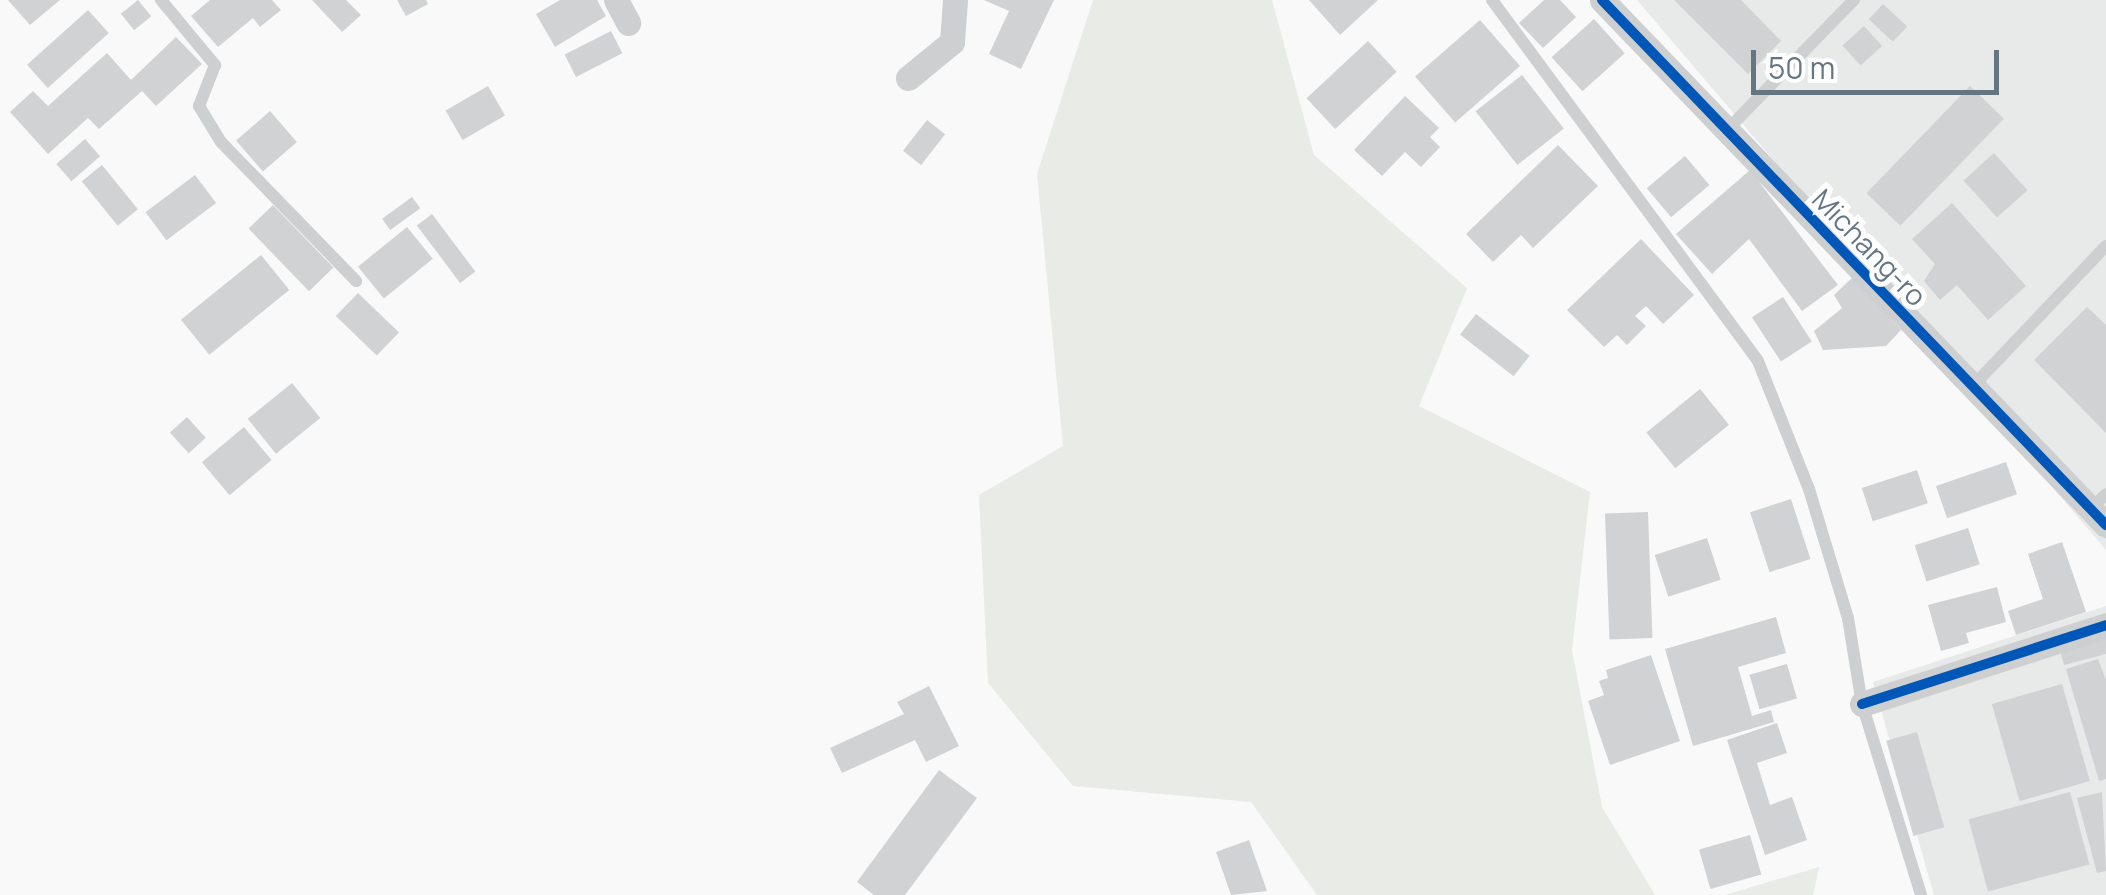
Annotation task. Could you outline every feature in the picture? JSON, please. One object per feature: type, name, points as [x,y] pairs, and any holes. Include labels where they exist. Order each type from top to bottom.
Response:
[{"type":"street","points":[[908,78],[952,42],[956,0]]},
{"type":"street","name":"Michang-ro","points":[[1602,0],[1973,386],[2101,509]]},
{"type":"street","points":[[1862,704],[2106,624]]},
{"type":"lane","points":[[162,0],[215,65],[199,106],[221,142],[356,281]]},
{"type":"lane","points":[[1492,0],[1758,361],[1826,544],[1848,618],[1862,704],[1921,895]]},
{"type":"lane","points":[[1727,130],[1854,0]]},
{"type":"lane","points":[[1973,386],[2106,246]]},
{"type":"shaded area","points":[[1093,0],[1272,0],[1314,155],[1467,288],[1419,406],[1590,492],[1572,650],[1602,807],[1655,895],[1317,895],[1251,802],[1073,786],[988,683],[979,495],[1063,446],[1037,174]]},
{"type":"shaded area","points":[[1637,0],[2106,0],[2106,550]]},
{"type":"shaded area","points":[[2106,606],[2106,895],[1934,895],[1873,682]]},
{"type":"shaded area","points":[[1819,867],[1813,895],[1725,895]]},
{"type":"building","points":[[8,0],[60,0],[30,25]]},
{"type":"building","points":[[138,0],[151,16],[134,30],[121,14]]},
{"type":"building","points":[[210,0],[272,0],[281,10],[260,27],[253,18],[218,47],[191,16]]},
{"type":"building","points":[[312,0],[346,0],[361,15],[342,32]]},
{"type":"building","points":[[397,0],[426,0],[428,4],[406,16]]},
{"type":"building","points":[[560,0],[597,0],[606,16],[555,47],[536,14]]},
{"type":"building","points":[[984,0],[1054,0],[1021,69],[989,54],[1009,11]]},
{"type":"building","points":[[1309,0],[1378,0],[1340,35]]},
{"type":"building","points":[[1544,0],[1560,0],[1576,17],[1543,48],[1519,23]]},
{"type":"building","points":[[1674,0],[1741,0],[1781,41],[1748,74]]},
{"type":"building","points":[[1883,4],[1907,27],[1893,42],[1869,19]]},
{"type":"building","points":[[88,10],[109,33],[48,88],[27,65]]},
{"type":"building","points":[[1594,19],[1625,53],[1582,91],[1552,57]]},
{"type":"building","points":[[1480,20],[1520,66],[1455,122],[1415,76]]},
{"type":"building","points":[[1864,26],[1882,46],[1861,65],[1842,45]]},
{"type":"building","points":[[611,31],[622,53],[576,77],[565,55]]},
{"type":"building","points":[[176,37],[202,64],[156,106],[142,91],[99,129],[88,118],[48,154],[10,112],[33,91],[48,106],[107,53],[131,80]]},
{"type":"building","points":[[1368,41],[1397,72],[1335,129],[1307,98]]},
{"type":"building","points":[[1522,75],[1564,129],[1517,165],[1476,111]]},
{"type":"building","points":[[488,86],[505,115],[463,140],[446,110]]},
{"type":"building","points":[[1970,86],[2004,119],[1900,226],[1866,193]]},
{"type":"building","points":[[1405,96],[1439,128],[1430,137],[1440,147],[1421,167],[1405,152],[1382,176],[1354,150]]},
{"type":"building","points":[[270,111],[297,142],[263,171],[236,141]]},
{"type":"building","points":[[927,120],[945,134],[921,165],[903,151]]},
{"type":"building","points":[[85,139],[100,156],[71,181],[56,164]]},
{"type":"building","points":[[1558,145],[1598,186],[1533,248],[1521,235],[1493,262],[1466,234]]},
{"type":"building","points":[[1994,153],[2027,190],[1997,218],[1964,180]]},
{"type":"building","points":[[1685,156],[1709,185],[1671,217],[1647,188]]},
{"type":"building","points":[[102,165],[138,209],[118,226],[82,181]]},
{"type":"building","points":[[1750,170],[1838,285],[1802,311],[1749,239],[1712,274],[1676,234]]},
{"type":"building","points":[[195,175],[216,203],[167,240],[145,212]]},
{"type":"building","points":[[412,197],[420,208],[390,230],[382,219]]},
{"type":"building","points":[[1952,203],[2026,286],[1988,320],[1957,285],[1940,300],[1924,281],[1935,264],[1912,239]]},
{"type":"building","points":[[273,205],[333,268],[309,291],[249,229]]},
{"type":"building","points":[[432,214],[475,272],[460,283],[417,225]]},
{"type":"building","points":[[407,227],[433,259],[384,299],[358,267]]},
{"type":"building","points":[[1641,239],[1694,295],[1663,324],[1646,306],[1635,316],[1646,326],[1627,345],[1617,335],[1604,347],[1567,310]]},
{"type":"building","points":[[261,255],[289,290],[209,355],[181,320]]},
{"type":"building","points":[[1853,277],[1901,330],[1886,346],[1823,350],[1814,331],[1842,308],[1834,295]]},
{"type":"building","points":[[358,293],[399,333],[377,356],[336,316]]},
{"type":"building","points":[[1783,297],[1812,341],[1781,362],[1752,317]]},
{"type":"building","points":[[2087,307],[2106,325],[2106,433],[2034,360]]},
{"type":"building","points":[[1476,314],[1530,356],[1514,376],[1460,334]]},
{"type":"building","points":[[292,383],[320,418],[276,454],[248,419]]},
{"type":"building","points":[[1700,389],[1729,425],[1675,468],[1646,432]]},
{"type":"building","points":[[187,417],[206,438],[189,453],[170,432]]},
{"type":"building","points":[[244,427],[272,460],[230,495],[202,462]]},
{"type":"building","points":[[2006,462],[2017,494],[1947,518],[1936,486]]},
{"type":"building","points":[[1917,470],[1928,503],[1873,521],[1862,488]]},
{"type":"building","points":[[1791,499],[1810,559],[1770,572],[1750,512]]},
{"type":"building","points":[[1648,512],[1652,638],[1609,639],[1605,514]]},
{"type":"building","points":[[1968,528],[1980,564],[1926,581],[1915,545]]},
{"type":"building","points":[[1707,538],[1721,580],[1668,597],[1655,555]]},
{"type":"building","points":[[2062,542],[2086,612],[2016,635],[2008,611],[2043,599],[2028,554]]},
{"type":"building","points":[[1997,587],[2006,622],[1966,633],[1969,643],[1941,651],[1928,605]]},
{"type":"building","points":[[1776,617],[1786,653],[1738,667],[1752,716],[1771,710],[1774,722],[1693,746],[1665,649]]},
{"type":"building","points":[[2106,638],[2106,654],[2064,665],[2059,646]]},
{"type":"building","points":[[1651,655],[1680,741],[1610,765],[1588,701],[1604,695],[1599,681],[1608,678],[1606,670]]},
{"type":"building","points":[[2098,659],[2106,680],[2106,779],[2099,781],[2066,669]]},
{"type":"building","points":[[1787,664],[1797,699],[1759,709],[1750,675]]},
{"type":"building","points":[[2062,684],[2090,781],[2020,801],[1992,704]]},
{"type":"building","points":[[929,686],[959,746],[926,762],[915,740],[842,773],[830,748],[904,714],[897,702]]},
{"type":"building","points":[[1777,723],[1787,753],[1757,763],[1770,805],[1792,797],[1807,840],[1765,855],[1727,740]]},
{"type":"building","points":[[1917,732],[1944,827],[1914,836],[1886,741]]},
{"type":"building","points":[[939,770],[977,798],[905,895],[874,895],[857,882]]},
{"type":"building","points":[[2070,792],[2089,864],[1988,892],[1969,819]]},
{"type":"building","points":[[2102,792],[2106,871],[2097,873],[2077,798]]},
{"type":"building","points":[[1750,835],[1761,874],[1710,889],[1699,850]]},
{"type":"building","points":[[1249,840],[1267,891],[1231,895],[1216,852]]},
{"type":"cycle path","points":[[1602,0],[2106,525]]},
{"type":"cycle path","points":[[1862,704],[2106,625]]}]
